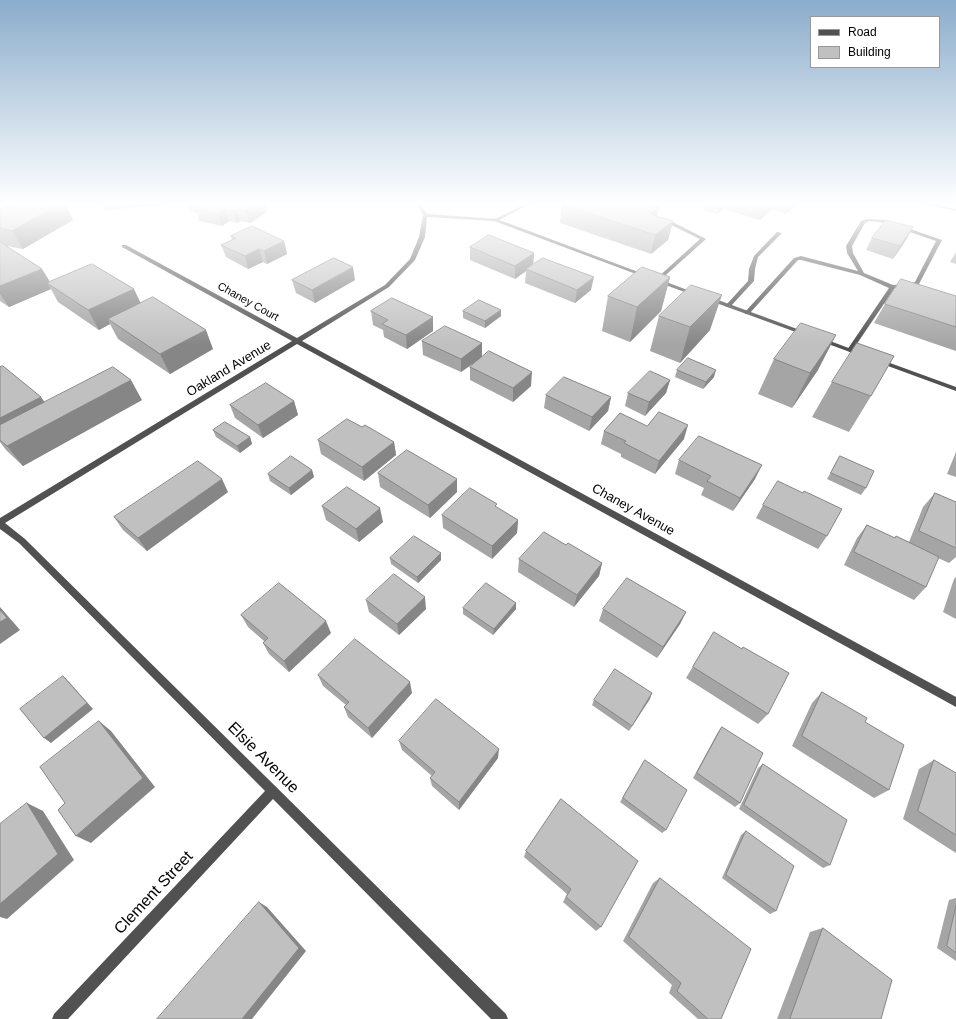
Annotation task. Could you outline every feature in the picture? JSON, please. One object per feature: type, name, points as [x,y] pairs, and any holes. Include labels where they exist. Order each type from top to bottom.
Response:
[{"type":"street","name":"Chaney Court","points":[[132,251],[298,341]]},
{"type":"street","name":"Oakland Avenue","points":[[0,523],[387,286],[412,260],[416,251]]},
{"type":"street","points":[[578,251],[864,356]]},
{"type":"street","points":[[658,280],[690,251]]},
{"type":"street","points":[[728,306],[751,281],[752,269],[756,257],[762,251]]},
{"type":"street","points":[[850,251],[862,274]]},
{"type":"street","points":[[747,313],[796,259],[801,258],[862,274],[892,287],[910,286],[917,283],[934,251]]},
{"type":"street","points":[[850,350],[892,287]]},
{"type":"street","name":"Chaney Avenue","points":[[298,341],[956,702]]},
{"type":"street","points":[[871,358],[956,389]]},
{"type":"street","name":"Elsie Avenue","points":[[0,523],[22,541],[501,1019]]},
{"type":"street","name":"Clement Street","points":[[59,1019],[273,791]]},
{"type":"building","points":[[0,251],[13,251],[42,269],[0,286]]},
{"type":"building","points":[[233,251],[256,251],[245,256]]},
{"type":"building","points":[[478,251],[528,251],[534,253],[515,266]]},
{"type":"building","points":[[334,258],[353,267],[312,290],[292,280]]},
{"type":"building","points":[[543,258],[594,277],[577,290],[526,269]]},
{"type":"building","points":[[92,264],[134,289],[88,310],[47,283]]},
{"type":"building","points":[[642,267],[670,277],[637,307],[608,296]]},
{"type":"building","points":[[901,279],[956,296],[956,327],[885,304]]},
{"type":"building","points":[[691,285],[722,295],[690,327],[659,316]]},
{"type":"building","points":[[153,297],[206,330],[160,354],[108,319]]},
{"type":"building","points":[[392,298],[433,317],[406,335],[382,324],[388,320],[371,311]]},
{"type":"building","points":[[479,300],[501,310],[485,321],[463,311]]},
{"type":"building","points":[[801,323],[836,335],[810,373],[774,359]]},
{"type":"building","points":[[445,326],[482,343],[461,359],[422,341]]},
{"type":"building","points":[[857,343],[894,356],[871,396],[832,382]]},
{"type":"building","points":[[489,351],[532,372],[513,388],[470,367]]},
{"type":"building","points":[[688,358],[716,370],[706,382],[677,370]]},
{"type":"building","points":[[3,366],[41,397],[0,418],[0,367]]},
{"type":"building","points":[[113,367],[131,380],[7,446],[0,440],[0,425]]},
{"type":"building","points":[[650,371],[670,380],[649,402],[628,393]]},
{"type":"building","points":[[564,377],[611,397],[592,417],[546,395]]},
{"type":"building","points":[[266,383],[294,401],[258,425],[230,405]]},
{"type":"building","points":[[659,412],[688,425],[659,461],[624,443],[626,441],[604,431],[620,413],[647,426]]},
{"type":"building","points":[[347,419],[362,427],[365,425],[394,442],[362,467],[318,440]]},
{"type":"building","points":[[225,422],[250,437],[237,446],[213,430]]},
{"type":"building","points":[[699,436],[762,465],[740,498],[707,481],[711,476],[679,460]]},
{"type":"building","points":[[407,450],[457,479],[428,505],[378,473]]},
{"type":"building","points":[[291,456],[312,470],[289,488],[268,474]]},
{"type":"building","points":[[840,456],[874,471],[866,488],[831,473]]},
{"type":"building","points":[[198,461],[222,479],[138,538],[114,517]]},
{"type":"building","points":[[778,481],[803,493],[804,491],[842,509],[827,536],[763,505]]},
{"type":"building","points":[[347,487],[380,508],[356,529],[322,506]]},
{"type":"building","points":[[470,488],[497,504],[495,506],[518,520],[492,546],[442,515]]},
{"type":"building","points":[[935,493],[956,502],[956,548],[919,531]]},
{"type":"building","points":[[867,525],[895,538],[896,536],[939,557],[926,587],[854,552]]},
{"type":"building","points":[[544,532],[566,545],[568,543],[602,563],[577,595],[519,559]]},
{"type":"building","points":[[414,536],[441,553],[417,577],[390,558]]},
{"type":"building","points":[[394,574],[425,597],[397,624],[366,600]]},
{"type":"building","points":[[627,578],[686,612],[663,647],[603,609]]},
{"type":"building","points":[[279,583],[326,621],[284,661],[263,643],[268,638],[241,615]]},
{"type":"building","points":[[486,583],[516,603],[494,629],[463,608]]},
{"type":"building","points":[[0,610],[7,618],[0,622]]},
{"type":"building","points":[[714,632],[742,649],[743,647],[789,673],[768,714],[693,667]]},
{"type":"building","points":[[355,639],[410,682],[368,728],[344,707],[349,702],[318,675]]},
{"type":"building","points":[[615,669],[652,693],[632,726],[594,700]]},
{"type":"building","points":[[63,676],[87,703],[44,738],[20,709]]},
{"type":"building","points":[[822,692],[867,718],[865,722],[904,745],[889,790],[802,736]]},
{"type":"building","points":[[436,699],[499,749],[459,802],[430,778],[435,772],[399,741]]},
{"type":"building","points":[[99,721],[143,778],[76,836],[58,810],[65,803],[40,767]]},
{"type":"building","points":[[722,727],[763,753],[740,803],[697,773]]},
{"type":"building","points":[[645,760],[687,790],[666,830],[623,798]]},
{"type":"building","points":[[934,760],[956,773],[956,835],[918,811]]},
{"type":"building","points":[[763,764],[847,820],[830,865],[744,805]]},
{"type":"building","points":[[561,799],[638,861],[601,927],[566,897],[571,889],[526,851]]},
{"type":"building","points":[[27,803],[58,854],[0,904],[0,824]]},
{"type":"building","points":[[746,831],[794,866],[776,911],[726,875]]},
{"type":"building","points":[[660,878],[751,949],[721,1019],[708,1019],[677,991],[681,983],[629,937]]},
{"type":"building","points":[[259,902],[299,948],[242,1019],[157,1019]]},
{"type":"building","points":[[956,906],[956,953],[947,946]]},
{"type":"building","points":[[823,928],[892,980],[881,1019],[790,1019]]}]
